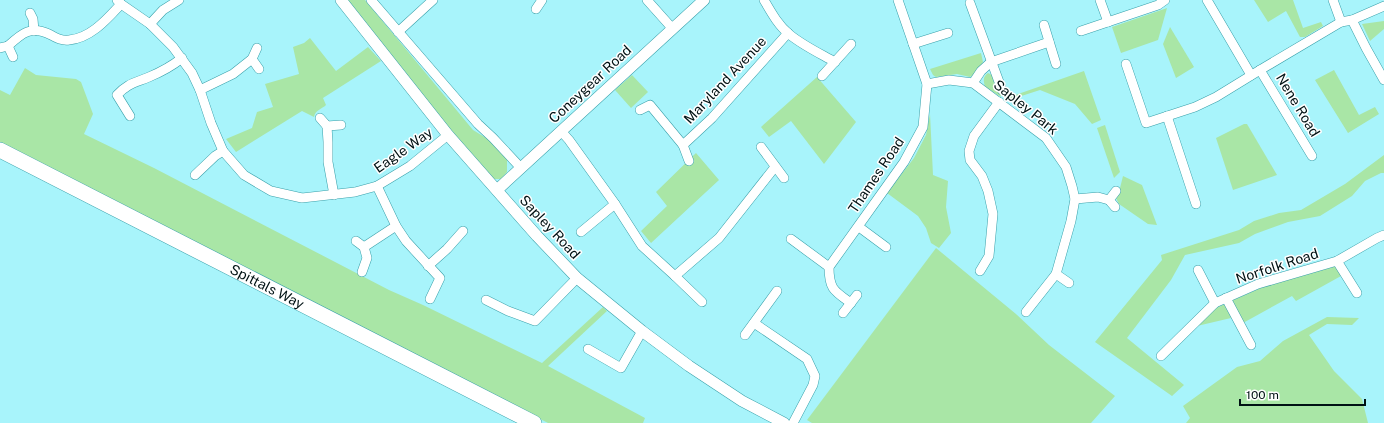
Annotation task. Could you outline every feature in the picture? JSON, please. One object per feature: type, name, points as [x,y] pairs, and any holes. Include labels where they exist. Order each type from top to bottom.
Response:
[{"type":"highway","name":"Spittals Way","points":[[0,150],[534,423]]},
{"type":"street","points":[[150,24],[163,10],[179,0]]},
{"type":"street","name":"Sapley Road","points":[[341,0],[448,135],[577,278],[642,331],[689,366],[736,396],[784,423]]},
{"type":"street","points":[[371,0],[478,124],[521,168]]},
{"type":"street","points":[[398,32],[433,0]]},
{"type":"street","points":[[536,9],[542,0]]},
{"type":"street","points":[[647,0],[672,28]]},
{"type":"street","name":"Coneygear Road","points":[[497,190],[704,0]]},
{"type":"street","points":[[764,0],[776,19],[788,33],[835,62]]},
{"type":"street","name":"Thames Road","points":[[829,267],[904,162],[923,127],[927,84],[898,0]]},
{"type":"street","points":[[1100,0],[1108,22]]},
{"type":"street","points":[[1081,30],[1158,5],[1165,0]]},
{"type":"street","points":[[1207,0],[1251,75]]},
{"type":"street","points":[[1333,0],[1341,22]]},
{"type":"street","points":[[13,57],[4,47],[22,34],[34,31],[44,32],[56,38],[68,40],[82,36],[101,25],[119,2]]},
{"type":"street","name":"Eagle Way","points":[[119,2],[150,24],[182,58],[192,73],[200,90],[211,123],[223,151],[244,175],[271,191],[302,198],[355,192],[377,186],[410,166],[448,135]]},
{"type":"street","points":[[970,3],[1002,90]]},
{"type":"street","name":"Nene Road","points":[[1126,64],[1146,123],[1195,107],[1341,22],[1352,20],[1384,6]]},
{"type":"street","points":[[30,13],[33,19],[34,31]]},
{"type":"street","points":[[1352,20],[1384,80]]},
{"type":"street","points":[[1044,25],[1056,64]]},
{"type":"street","name":"Maryland Avenue","points":[[683,145],[712,118],[788,33]]},
{"type":"street","points":[[913,44],[948,33]]},
{"type":"street","points":[[974,83],[981,71],[991,62],[1049,42]]},
{"type":"street","points":[[822,76],[851,44]]},
{"type":"street","points":[[200,90],[233,74],[252,59],[257,48]]},
{"type":"street","points":[[130,116],[117,95],[124,86],[167,68],[182,58]]},
{"type":"street","points":[[252,59],[259,69]]},
{"type":"street","name":"Nene Road","points":[[1260,70],[1312,156]]},
{"type":"street","name":"Sapley Park","points":[[927,84],[949,80],[974,83],[1046,138],[1066,167],[1072,186],[1074,199],[1071,221],[1056,274],[1026,312]]},
{"type":"street","points":[[980,271],[989,256],[993,214],[988,191],[982,176],[970,160],[969,152],[974,136],[999,102]]},
{"type":"street","name":"Maryland Avenue","points":[[640,110],[650,105],[683,145],[689,161]]},
{"type":"street","points":[[1167,116],[1196,204]]},
{"type":"street","points":[[320,118],[327,126],[328,162],[334,195]]},
{"type":"street","points":[[327,126],[341,124]]},
{"type":"street","points":[[561,131],[615,204],[642,246],[676,276],[702,302]]},
{"type":"street","points":[[761,147],[784,178]]},
{"type":"street","points":[[198,174],[215,156],[223,151]]},
{"type":"street","points":[[676,276],[719,238],[775,167]]},
{"type":"street","points":[[377,186],[396,226],[406,241],[440,278],[430,299]]},
{"type":"street","points":[[1074,199],[1098,198],[1112,204],[1116,191]]},
{"type":"street","points":[[581,232],[615,204]]},
{"type":"street","points":[[362,272],[368,258],[360,244],[396,226]]},
{"type":"street","name":"Thames Road","points":[[858,227],[886,247]]},
{"type":"street","points":[[428,266],[447,249],[463,231]]},
{"type":"street","name":"Norfolk Road","points":[[1161,356],[1215,303],[1258,284],[1337,262],[1384,235]]},
{"type":"street","points":[[791,239],[829,267],[829,281],[836,293],[851,303]]},
{"type":"street","name":"Norfolk Road","points":[[1337,262],[1357,293]]},
{"type":"street","points":[[1198,270],[1215,303]]},
{"type":"street","points":[[1056,274],[1069,284]]},
{"type":"street","points":[[486,300],[537,325],[577,278]]},
{"type":"street","points":[[745,335],[777,291]]},
{"type":"street","points":[[843,313],[857,295]]},
{"type":"street","name":"Norfolk Road","points":[[1226,298],[1251,345]]},
{"type":"street","points":[[754,323],[807,359],[815,376],[813,385],[792,423]]},
{"type":"street","points":[[588,349],[621,368],[642,331]]},
{"type":"green space","points":[[346,0],[365,0],[473,130],[491,141],[507,159],[507,172],[501,179],[492,179],[451,132]]},
{"type":"green space","points":[[1254,0],[1293,0],[1303,28],[1321,22],[1323,26],[1305,37],[1300,37],[1286,11],[1268,22]]},
{"type":"green space","points":[[1167,8],[1158,40],[1121,53],[1112,27]]},
{"type":"green space","points":[[1384,21],[1384,29],[1370,41],[1362,24]]},
{"type":"green space","points":[[1170,27],[1194,67],[1176,78],[1163,44]]},
{"type":"green space","points":[[310,38],[336,71],[368,47],[381,61],[323,98],[326,105],[317,111],[314,117],[302,111],[236,152],[226,139],[252,128],[257,112],[273,107],[265,84],[299,74],[293,47],[304,43]]},
{"type":"green space","points":[[981,53],[983,62],[976,73],[970,77],[957,74],[936,77],[930,69]]},
{"type":"green space","points":[[25,68],[36,75],[76,79],[81,82],[93,114],[84,134],[154,168],[389,290],[542,363],[603,307],[607,311],[548,366],[645,418],[643,423],[548,423],[0,142],[0,90],[10,95]]},
{"type":"green space","points":[[1334,70],[1359,115],[1375,107],[1379,114],[1348,133],[1315,80]]},
{"type":"green space","points":[[1084,71],[1101,120],[1092,124],[1075,104],[1040,90],[1006,101],[1007,98]]},
{"type":"green space","points":[[988,73],[992,75],[1001,97],[985,87],[984,78]]},
{"type":"green space","points":[[632,75],[648,92],[631,108],[615,90]]},
{"type":"green space","points":[[817,77],[856,122],[824,164],[791,121],[769,137],[761,127]]},
{"type":"green space","points":[[930,114],[933,175],[948,181],[946,207],[951,233],[939,248],[931,243],[926,228],[918,216],[887,193],[914,158],[926,135]]},
{"type":"green space","points":[[1244,124],[1247,124],[1277,175],[1233,190],[1216,138]]},
{"type":"green space","points":[[1105,125],[1120,172],[1114,178],[1097,128]]},
{"type":"green space","points":[[696,153],[719,180],[651,243],[641,231],[667,206],[656,192]]},
{"type":"green space","points":[[1384,155],[1384,173],[1365,181],[1352,196],[1320,216],[1288,222],[1255,234],[1239,243],[1185,255],[1171,280],[1127,338],[1184,385],[1172,396],[1095,342],[1162,260],[1161,255],[1239,230],[1254,221],[1279,213],[1301,210],[1345,184]]},
{"type":"green space","points":[[1123,176],[1142,185],[1157,225],[1148,224],[1119,204],[1116,198]]},
{"type":"green space","points":[[936,248],[1016,314],[1049,345],[1115,396],[1091,423],[812,423],[807,420]]},
{"type":"green space","points":[[1336,266],[1341,276],[1296,301],[1292,296],[1243,323],[1231,301],[1263,287]]},
{"type":"green space","points":[[1225,304],[1231,318],[1197,326],[1216,308]]},
{"type":"green space","points":[[1327,317],[1359,318],[1352,325],[1327,324],[1309,335],[1334,371],[1362,399],[1368,423],[1186,423],[1190,418],[1183,406],[1237,367],[1260,361],[1283,341]]}]
